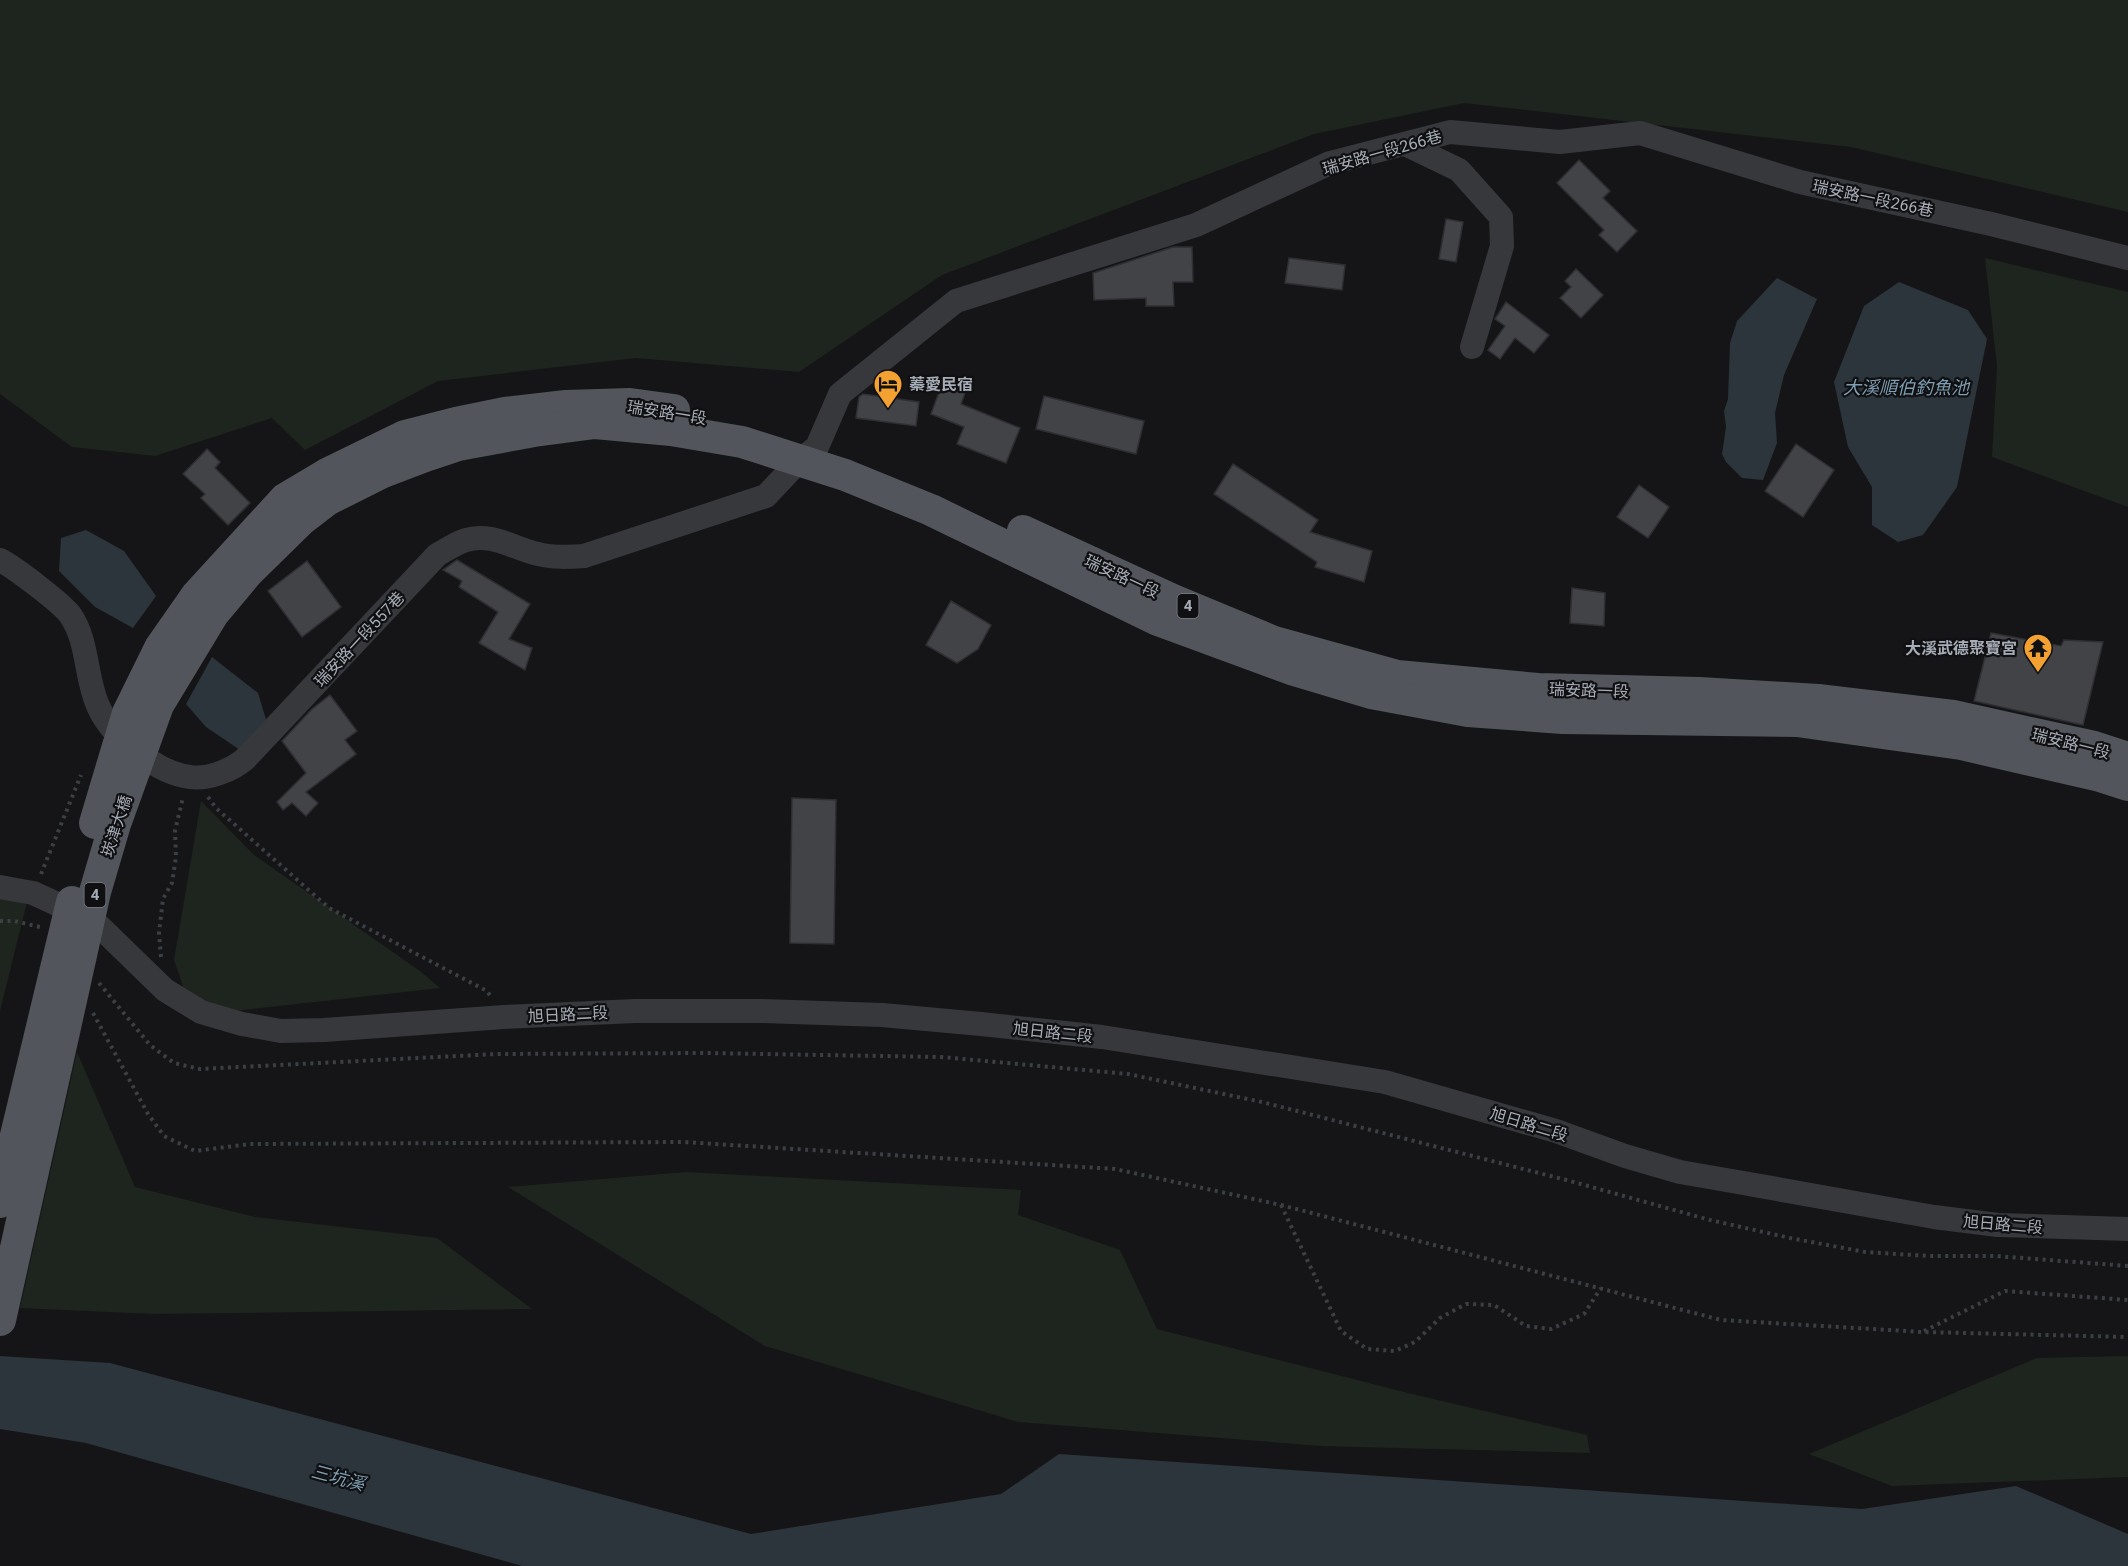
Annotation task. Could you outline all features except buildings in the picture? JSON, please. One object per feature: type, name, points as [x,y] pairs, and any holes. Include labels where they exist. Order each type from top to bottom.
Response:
[{"type":"main road","name":"瑞安路一段","points":[[293,509],[327,500],[383,472],[469,443],[595,423],[671,430],[892,470],[1173,600],[1274,642],[1397,676],[1538,689],[1700,693],[1818,700],[1953,716],[2094,747],[2128,758]]},
{"type":"main road","name":"瑞安路一段","points":[[808,454],[845,475],[931,510],[1158,620],[1284,666],[1371,693],[1468,711],[1563,718],[1797,721],[1961,744],[2100,776],[2128,785]]},
{"type":"main road","name":"崁津大橋","points":[[0,1202],[66,927],[128,713],[160,648],[197,595],[293,509]]},
{"type":"main road","name":"崁津大橋","points":[[0,1320],[95,892],[115,824],[158,705],[213,614],[248,572],[293,509]]},
{"type":"street","name":"瑞安路一段266巷","points":[[808,454],[840,394],[956,301],[1196,225],[1330,164],[1450,132],[1560,142],[1640,133],[1800,182],[1991,224],[2128,258]]},
{"type":"street","points":[[1405,144],[1459,170],[1501,217],[1502,246],[1472,347]]},
{"type":"street","name":"瑞安路一段557巷","points":[[0,560],[32,582],[70,614],[78,629],[98,707],[109,724],[130,746],[166,771],[192,778],[233,769],[245,759],[437,555],[467,539],[492,538],[538,554],[584,556],[766,496],[808,454]]},
{"type":"street","name":"旭日路二段","points":[[0,887],[33,893],[93,921],[165,990],[201,1012],[242,1024],[281,1031],[635,1011],[763,1011],[882,1015],[1102,1037],[1385,1082],[1556,1131],[1625,1156],[1680,1172],[1934,1217],[2030,1227],[2128,1229]]},
{"type":"path","points":[[33,893],[86,766]]},
{"type":"path","points":[[165,990],[159,933],[163,899],[172,883],[176,857],[175,831],[183,798],[192,778],[216,808],[330,908],[487,991],[504,1017]]},
{"type":"path","points":[[0,921],[14,921],[45,928]]},
{"type":"path","points":[[98,981],[150,1045],[174,1063],[200,1068],[497,1054],[704,1053],[941,1057],[1128,1074],[1262,1102],[1570,1181],[1710,1220],[1790,1238],[1865,1252],[1929,1256],[1996,1256],[2128,1266]]},
{"type":"path","points":[[91,1010],[148,1114],[164,1136],[195,1151],[250,1144],[683,1142],[1115,1169],[1281,1204],[1720,1320],[1923,1332],[2128,1337]]},
{"type":"path","points":[[1281,1204],[1341,1331],[1367,1349],[1395,1351],[1415,1342],[1440,1318],[1466,1304],[1494,1305],[1526,1326],[1551,1329],[1584,1314],[1602,1288]]},
{"type":"path","points":[[1923,1332],[2005,1291],[2128,1300]]},
{"type":"shaded area","points":[[0,0],[2128,0],[2128,212],[1851,147],[1464,103],[1314,134],[942,275],[799,372],[636,358],[438,381],[305,450],[272,418],[155,456],[72,447],[0,394]]},
{"type":"shaded area","points":[[1985,258],[2128,292],[2128,507],[1992,457],[1997,366]]},
{"type":"shaded area","points":[[201,801],[254,855],[420,971],[440,988],[216,1013],[186,995],[174,960]]},
{"type":"shaded area","points":[[0,898],[28,898],[0,1011]]},
{"type":"shaded area","points":[[77,1052],[135,1187],[255,1217],[437,1238],[532,1309],[154,1314],[20,1308]]},
{"type":"shaded area","points":[[686,1172],[1021,1190],[1018,1215],[1120,1250],[1157,1329],[1408,1393],[1587,1435],[1590,1453],[1321,1446],[1018,1422],[765,1346],[508,1187]]},
{"type":"shaded area","points":[[2128,1356],[2128,1477],[1892,1486],[1809,1454],[2037,1358]]},
{"type":"water","points":[[1777,278],[1817,299],[1784,375],[1775,413],[1777,443],[1763,480],[1742,478],[1726,462],[1722,454],[1726,427],[1724,411],[1728,399],[1730,343],[1737,321]]},
{"type":"water","name":"大溪順伯釣魚池","points":[[1899,282],[1968,310],[1987,339],[1957,487],[1923,535],[1898,542],[1872,525],[1872,487],[1848,447],[1834,382],[1864,306]]},
{"type":"water","points":[[86,530],[124,551],[156,596],[133,628],[95,607],[59,571],[61,538]]},
{"type":"water","points":[[212,657],[258,693],[268,726],[243,752],[206,727],[186,704]]},
{"type":"water","name":"三坑溪","points":[[0,1356],[110,1363],[751,1534],[1001,1494],[1059,1454],[1862,1509],[2016,1486],[2128,1534],[2128,1566],[522,1566],[86,1443],[0,1429]]},
{"type":"place","name":"蓁愛民宿","points":[[888,410]]},
{"type":"place","name":"大溪武德聚寶宮","points":[[2038,674]]}]
